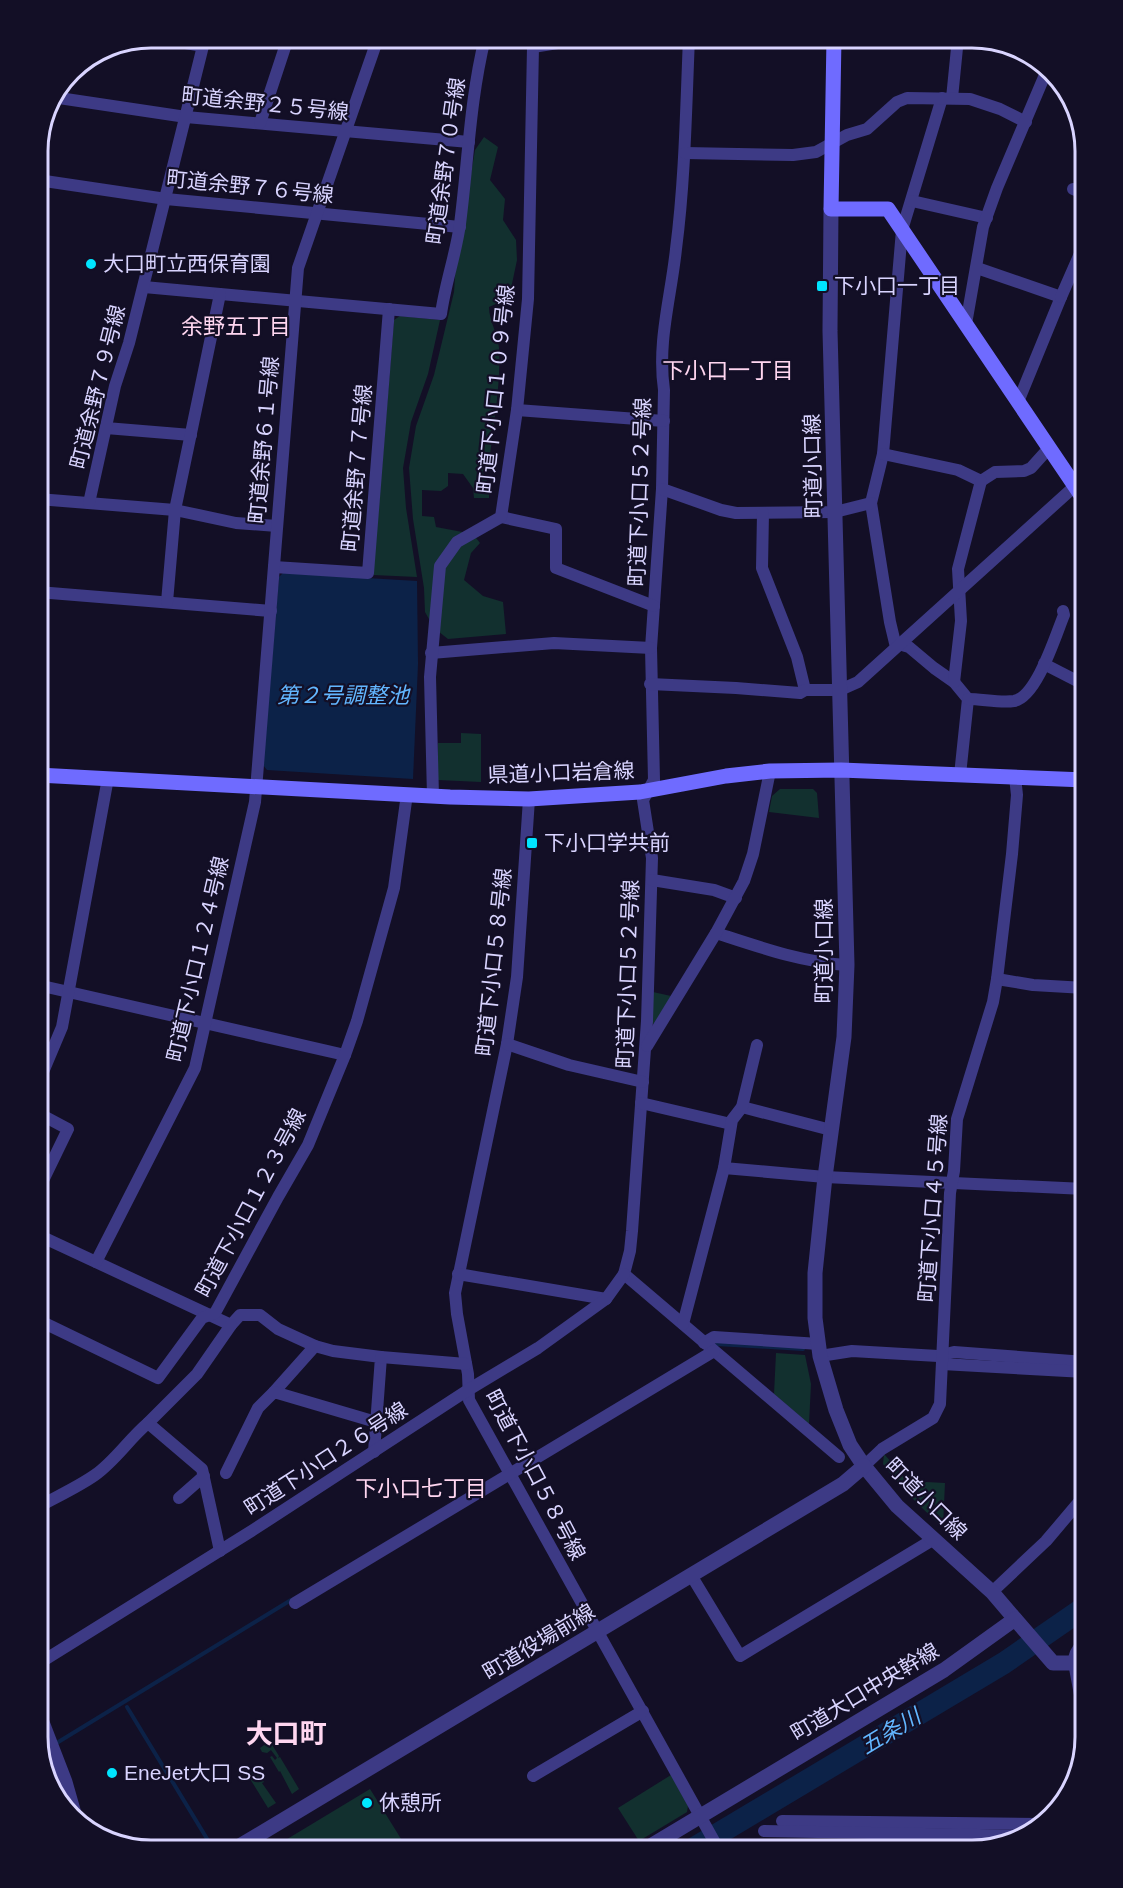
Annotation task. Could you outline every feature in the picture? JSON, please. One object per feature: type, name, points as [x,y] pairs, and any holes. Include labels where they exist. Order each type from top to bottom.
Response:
[{"type":"main road","points":[[834,48],[831,210],[888,209],[1049,448],[1075,475]]},
{"type":"main road","name":"県道小口岩倉線","points":[[48,775],[529,799],[648,791],[726,776],[770,771],[841,770],[1075,780]]},
{"type":"street","name":"町道余野７９号線","points":[[89,503],[115,386],[144,286],[203,48]]},
{"type":"street","points":[[260,123],[285,48]]},
{"type":"street","name":"町道余野６１号線","points":[[256,786],[298,268],[374,48]]},
{"type":"street","name":"町道余野７０号線","points":[[144,286],[441,314],[444,290],[460,227],[474,92],[483,48]]},
{"type":"street","name":"町道下小口１０９号線","points":[[433,796],[431,653],[440,566],[457,542],[501,517],[517,410],[528,299],[533,48]]},
{"type":"street","name":"町道下小口５２号線","points":[[624,1274],[632,1231],[646,1048],[652,880],[651,843],[643,800],[654,780],[650,684],[662,489],[664,421],[662,343],[676,250],[685,153],[689,48]]},
{"type":"street","points":[[956,48],[947,98],[902,230],[883,454],[871,503],[895,643],[901,643],[954,682],[968,699],[960,775]]},
{"type":"street","points":[[966,324],[987,218],[1044,77]]},
{"type":"street","points":[[685,153],[793,155],[816,152],[847,135],[867,129],[897,102],[907,98],[970,99],[1000,108],[1026,122]]},
{"type":"street","name":"町道余野２５号線","points":[[63,99],[186,117],[469,142]]},
{"type":"street","name":"町道余野７６号線","points":[[48,181],[165,199],[460,227]]},
{"type":"street","points":[[912,201],[987,218]]},
{"type":"street","name":"町道小口線","points":[[831,210],[830,331],[847,965],[844,1036],[825,1177],[814,1292],[819,1350],[836,1410],[850,1444],[864,1466],[897,1506],[992,1592],[1019,1623]]},
{"type":"street","points":[[1018,402],[1075,265]]},
{"type":"street","points":[[977,268],[1061,297]]},
{"type":"street","points":[[167,602],[175,510],[220,294]]},
{"type":"street","name":"町道余野７７号線","points":[[274,567],[368,573],[389,309]]},
{"type":"street","points":[[517,410],[664,421]]},
{"type":"street","points":[[106,428],[191,435]]},
{"type":"street","points":[[954,682],[961,621],[958,569],[981,481],[995,472],[1024,471],[1031,468],[1049,448]]},
{"type":"street","points":[[883,454],[958,470],[981,481]]},
{"type":"street","points":[[650,684],[800,693],[805,690],[840,690],[858,682],[1075,486]]},
{"type":"street","points":[[662,489],[736,513],[835,512],[871,503]]},
{"type":"street","points":[[48,500],[175,510],[236,523],[277,526]]},
{"type":"street","points":[[763,513],[762,568],[797,657],[805,690]]},
{"type":"street","points":[[501,517],[556,529],[556,568],[654,606]]},
{"type":"street","points":[[48,593],[270,611]]},
{"type":"street","points":[[968,699],[1014,701],[1024,697],[1044,664],[1064,615],[1063,611]]},
{"type":"street","points":[[431,653],[554,643],[651,648]]},
{"type":"street","points":[[1044,664],[1075,680]]},
{"type":"street","points":[[646,1048],[736,898],[753,854],[770,771]]},
{"type":"street","name":"町道下小口４５号線","points":[[864,1466],[882,1449],[933,1418],[940,1404],[958,1110],[993,1002],[997,979],[1012,854],[1017,795],[1015,777]]},
{"type":"street","points":[[48,1060],[62,1027],[108,778]]},
{"type":"street","name":"町道下小口１２４号線","points":[[96,1263],[195,1068],[255,802],[256,786]]},
{"type":"street","name":"町道下小口１２３号線","points":[[48,1325],[158,1378],[202,1318],[215,1312],[308,1145],[345,1054],[357,1021],[394,888],[407,794]]},
{"type":"street","name":"町道下小口５８号線","points":[[529,799],[517,977],[507,1044],[455,1293],[469,1400],[713,1840]]},
{"type":"street","points":[[652,880],[714,890],[736,898]]},
{"type":"street","points":[[716,933],[782,955],[847,965]]},
{"type":"street","points":[[997,979],[1033,985],[1075,987]]},
{"type":"street","points":[[48,987],[345,1054]]},
{"type":"street","points":[[507,1044],[569,1065],[643,1082]]},
{"type":"street","points":[[683,1324],[724,1168],[731,1124],[742,1107],[757,1045]]},
{"type":"street","points":[[641,1103],[731,1124]]},
{"type":"street","points":[[742,1107],[831,1130]]},
{"type":"street","points":[[48,1118],[68,1129],[48,1170]]},
{"type":"street","points":[[724,1168],[825,1177],[1075,1189]]},
{"type":"street","points":[[48,1240],[231,1326]]},
{"type":"street","points":[[458,1274],[606,1299]]},
{"type":"street","points":[[624,1274],[839,1457]]},
{"type":"street","name":"町道下小口２６号線","points":[[48,1658],[220,1551],[468,1390],[538,1348],[606,1299],[624,1274]]},
{"type":"street","points":[[48,1501],[95,1475],[197,1374],[240,1315],[260,1315],[278,1329],[315,1346],[333,1351],[466,1364]]},
{"type":"street","points":[[295,1603],[510,1473],[709,1347],[714,1337],[819,1350],[938,1356],[942,1359],[1075,1371]]},
{"type":"street","points":[[226,1473],[258,1408],[315,1346]]},
{"type":"street","points":[[942,1359],[954,1352],[1075,1361]]},
{"type":"street","points":[[374,1452],[381,1357]]},
{"type":"street","points":[[274,1392],[376,1422]]},
{"type":"street","points":[[148,1423],[202,1469],[220,1551]]},
{"type":"street","name":"町道役場前線","points":[[250,1840],[843,1484],[864,1466]]},
{"type":"street","points":[[179,1498],[204,1476]]},
{"type":"street","points":[[992,1592],[1046,1541],[1075,1508]]},
{"type":"street","points":[[691,1575],[740,1656],[934,1539]]},
{"type":"street","points":[[1019,1623],[1053,1664],[1075,1663]]},
{"type":"street","name":"町道大口中央幹線","points":[[663,1840],[702,1820],[1019,1623]]},
{"type":"street","points":[[533,1776],[643,1711]]},
{"type":"street","points":[[48,1740],[70,1801]]},
{"type":"street","points":[[782,1821],[1027,1824]]},
{"type":"street","points":[[764,1831],[1002,1836]]},
{"type":"green space","points":[[484,137],[498,147],[490,180],[505,199],[503,220],[516,240],[517,260],[509,298],[489,307],[498,343],[499,362],[498,391],[489,464],[483,472],[489,486],[489,498],[474,498],[473,488],[463,474],[448,473],[448,486],[441,491],[422,490],[422,516],[434,517],[436,527],[473,534],[480,543],[471,553],[464,580],[483,596],[503,602],[506,634],[448,639],[434,628],[425,612],[409,468],[416,426],[434,375],[454,292],[456,262],[475,150]]},
{"type":"green space","points":[[400,316],[440,320],[428,374],[411,422],[403,468],[406,508],[417,577],[373,575],[394,320]]},
{"type":"green space","points":[[461,733],[481,734],[481,782],[438,780],[438,743],[461,743]]},
{"type":"green space","points":[[780,789],[813,789],[817,793],[819,818],[769,812],[772,796]]},
{"type":"green space","points":[[653,992],[671,996],[654,1024],[652,1023]]},
{"type":"green space","points":[[776,1353],[805,1355],[811,1384],[809,1424],[774,1394]]},
{"type":"green space","points":[[884,1454],[908,1481],[945,1483],[943,1527],[890,1473],[883,1464]]},
{"type":"green space","points":[[271,1743],[278,1758],[280,1757],[299,1789],[292,1794],[270,1757],[272,1756],[275,1760],[277,1758],[271,1750],[267,1753],[262,1752],[260,1748]]},
{"type":"green space","points":[[257,1769],[264,1782],[262,1783],[276,1803],[268,1808],[247,1774]]},
{"type":"green space","points":[[671,1775],[688,1806],[687,1812],[641,1840],[638,1840],[618,1808]]},
{"type":"green space","points":[[370,1789],[402,1840],[286,1840]]},
{"type":"water","name":"第２号調整池","points":[[283,573],[417,581],[418,664],[413,779],[267,770],[263,765],[279,577]]},
{"type":"waterway","points":[[712,1347],[717,1344],[803,1349]]},
{"type":"waterway","points":[[55,1744],[291,1600]]},
{"type":"waterway","name":"五条川","points":[[708,1840],[1004,1663],[1075,1614]]},
{"type":"waterway","points":[[127,1707],[167,1773]]},
{"type":"waterway","points":[[169,1776],[208,1840]]},
{"type":"place","name":"大口町立西保育園","points":[[91,264]]},
{"type":"place","name":"下小口一丁目","points":[[822,286]]},
{"type":"place","name":"下小口学共前","points":[[532,843]]},
{"type":"place","name":"EneJet大口 SS","points":[[112,1773]]},
{"type":"place","name":"休憩所","points":[[367,1803]]},
{"type":"district","name":"余野五丁目","points":[[236,326]]},
{"type":"district","name":"下小口一丁目","points":[[728,370]]},
{"type":"district","name":"下小口七丁目","points":[[421,1488]]},
{"type":"district","name":"大口町","points":[[286,1734]]}]
